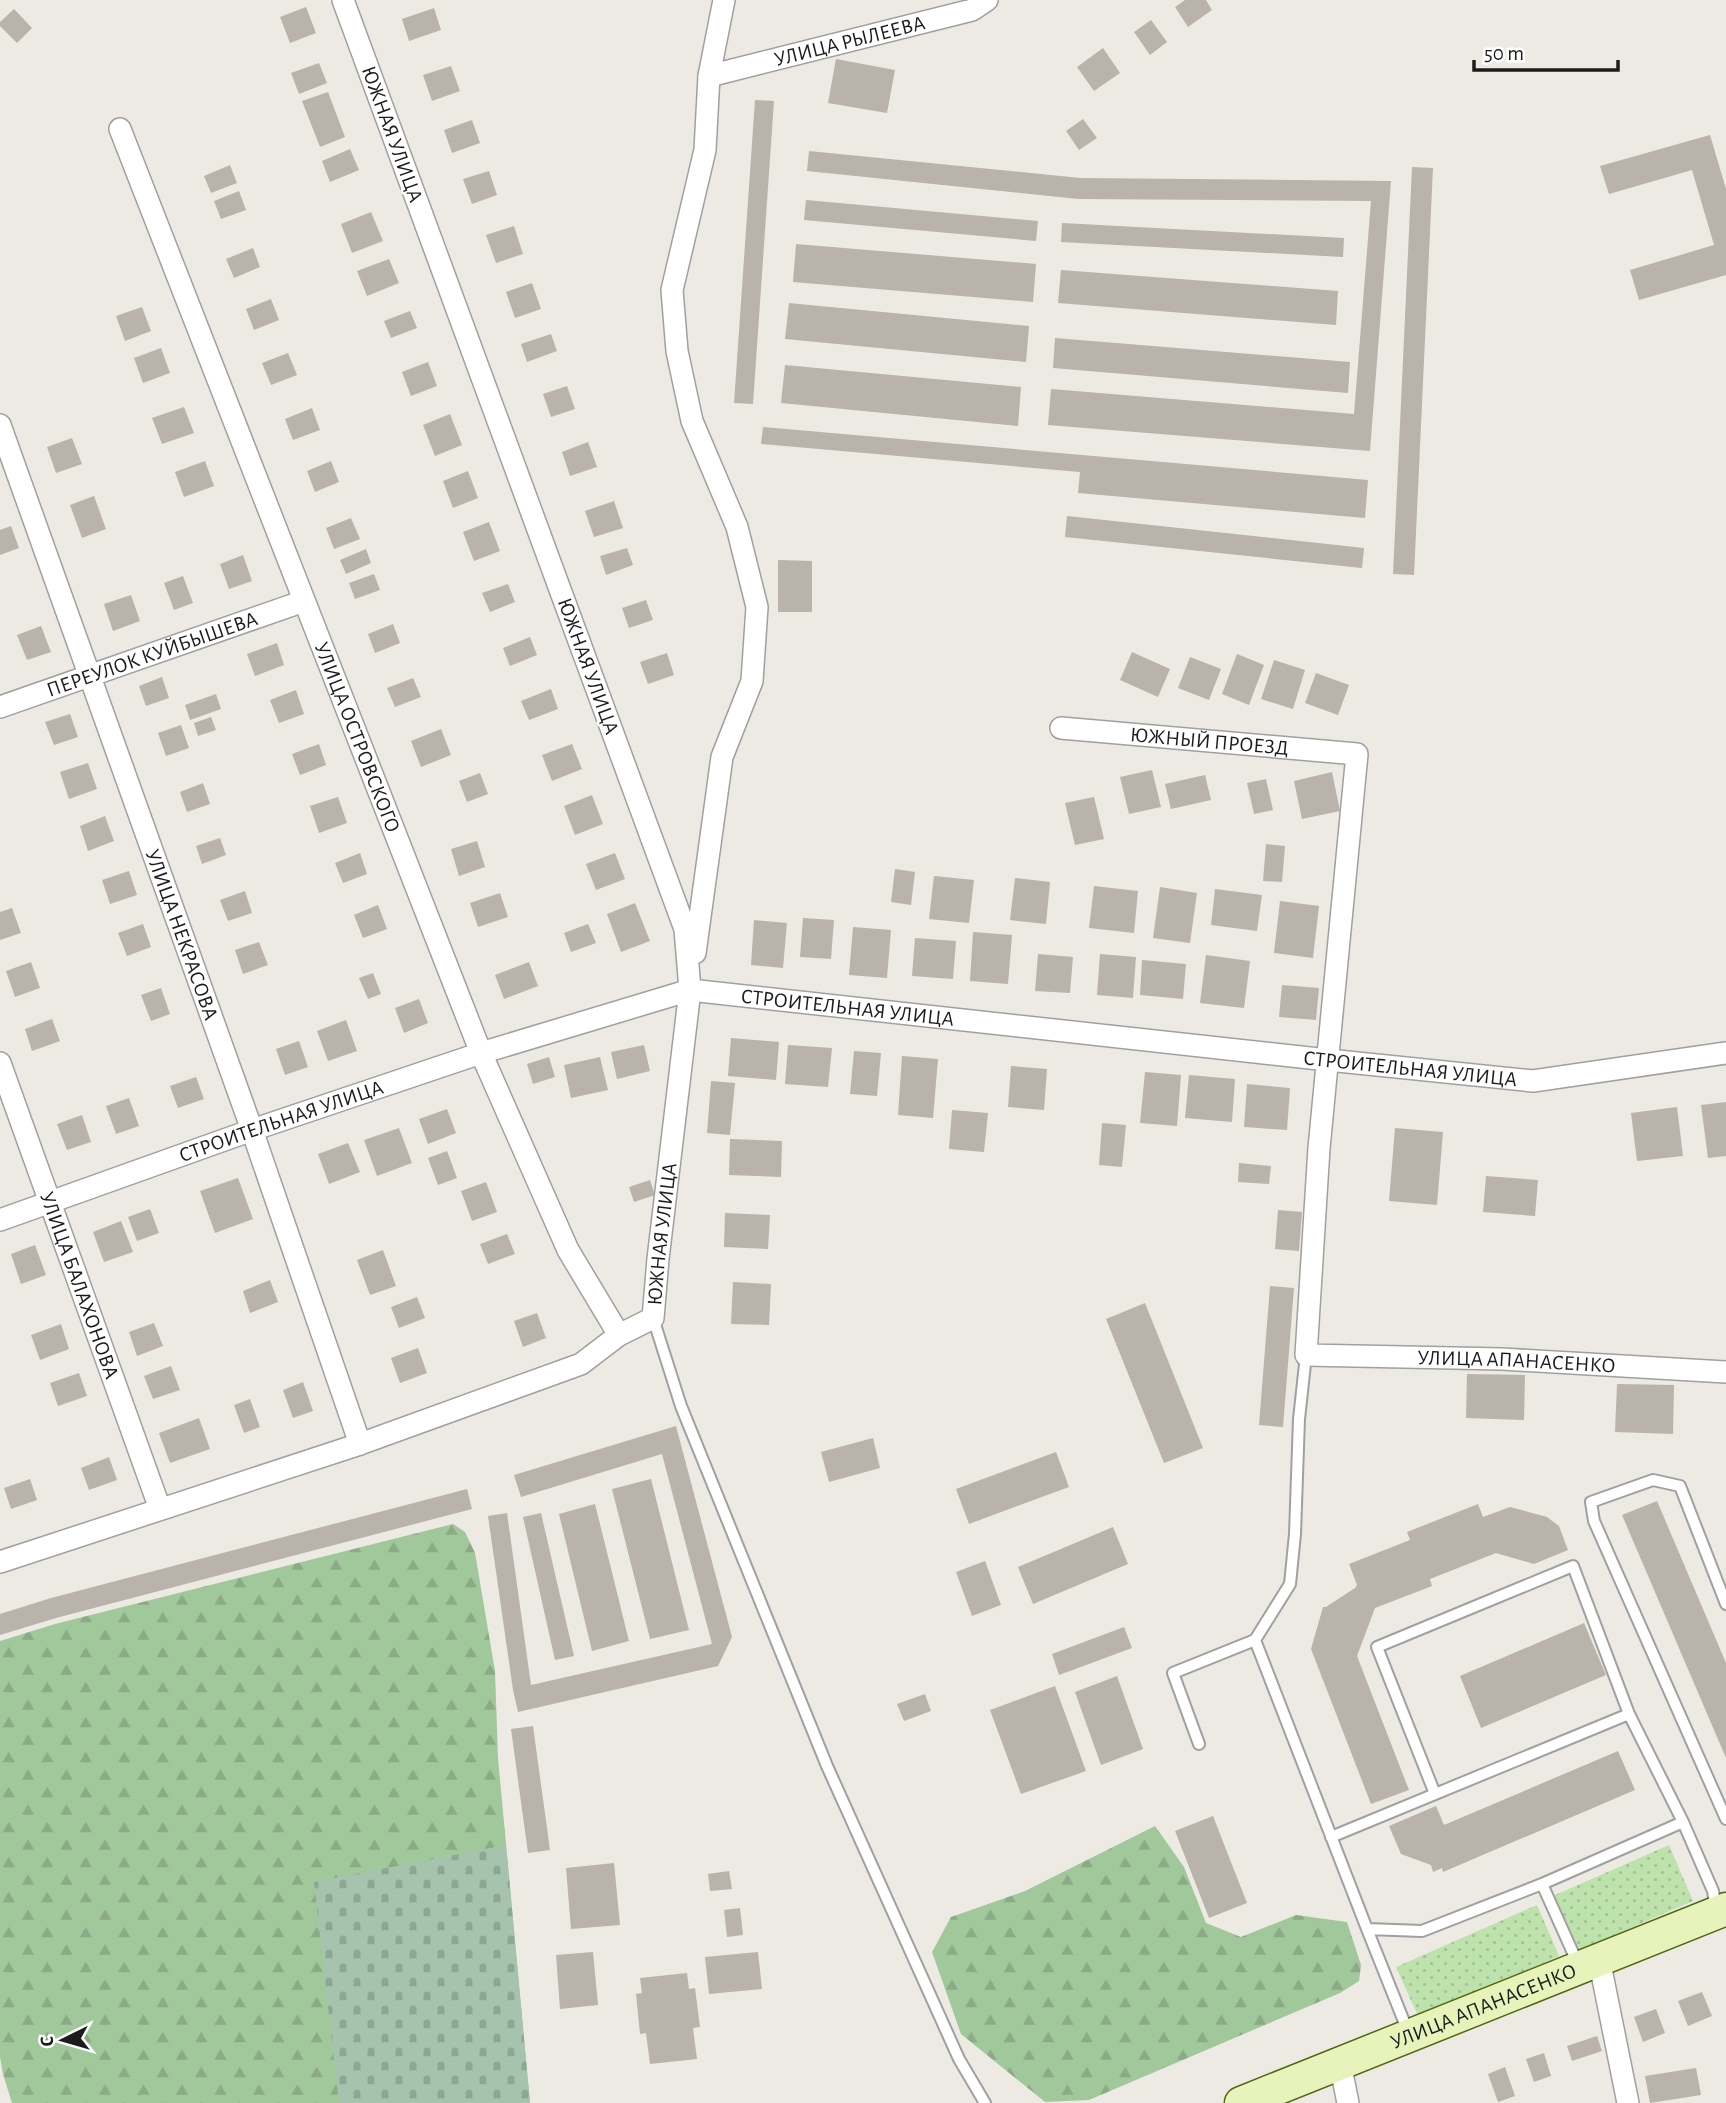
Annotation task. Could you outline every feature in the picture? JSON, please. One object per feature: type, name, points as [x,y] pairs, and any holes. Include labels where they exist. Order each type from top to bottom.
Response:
[{"type":"main road","name":"УЛИЦА АПАНАСЕНКО","points":[[1241,2103],[1721,1911]]},
{"type":"street","name":"ЮЖНАЯ УЛИЦА","points":[[0,1562],[360,1444],[581,1364],[619,1335],[653,1318],[690,989],[685,929],[342,0]]},
{"type":"street","points":[[690,989],[722,757],[752,681],[757,607],[737,527],[692,421],[677,351],[672,290],[705,150],[709,76],[724,0]]},
{"type":"street","name":"УЛИЦА РЫЛЕЕВА","points":[[709,76],[972,10],[987,0]]},
{"type":"street","name":"УЛИЦА ОСТРОВСКОГО","points":[[120,130],[481,1053],[568,1250],[619,1335]]},
{"type":"street","name":"УЛИЦА НЕКРАСОВА","points":[[0,425],[252,1130],[360,1444]]},
{"type":"street","name":"ПЕРЕУЛОК КУЙБЫШЕВА","points":[[0,707],[304,601]]},
{"type":"street","name":"ЮЖНЫЙ ПРОЕЗД","points":[[1061,728],[1357,754],[1328,1060]]},
{"type":"street","name":"СТРОИТЕЛЬНАЯ УЛИЦА","points":[[0,1220],[252,1130],[481,1053],[690,989],[1533,1081],[1726,1053]]},
{"type":"street","points":[[1306,1355],[1319,1148],[1328,1060]]},
{"type":"street","name":"УЛИЦА БАЛАХОНОВА","points":[[0,1063],[160,1509]]},
{"type":"street","name":"УЛИЦА АПАНАСЕНКО","points":[[1306,1355],[1502,1359],[1726,1372]]},
{"type":"street","points":[[1590,1963],[1628,2103]]},
{"type":"street","points":[[1340,2063],[1348,2103]]},
{"type":"lane","points":[[653,1318],[681,1406],[827,1766],[959,2059],[985,2103]]},
{"type":"lane","points":[[1199,1744],[1173,1673],[1255,1640],[1290,1584],[1295,1534],[1299,1419],[1306,1355]]},
{"type":"lane","points":[[1726,1604],[1680,1486],[1653,1480],[1591,1502],[1594,1521],[1726,1819]]},
{"type":"lane","points":[[1435,1794],[1377,1647],[1573,1566],[1629,1714],[1683,1822],[1721,1911]]},
{"type":"lane","points":[[1255,1640],[1409,2035]]},
{"type":"lane","points":[[1331,1837],[1629,1714]]},
{"type":"lane","points":[[1367,1929],[1422,1931],[1542,1884],[1683,1822]]},
{"type":"lane","points":[[1542,1884],[1590,1963]]},
{"type":"green space","points":[[453,1524],[465,1532],[475,1553],[495,1671],[498,1758],[530,2103],[12,2103],[0,2057],[0,1641],[55,1624]]},
{"type":"green space","points":[[1155,1826],[1184,1867],[1206,1923],[1241,1937],[1296,1915],[1347,1922],[1361,1965],[1359,1981],[1340,1993],[1089,2100],[1045,2102],[961,2034],[932,1952],[951,1917],[1025,1891]]},
{"type":"green space","points":[[506,1845],[530,2103],[339,2103],[314,1882]]},
{"type":"green space","points":[[1669,1845],[1693,1901],[1577,1951],[1553,1896]]},
{"type":"green space","points":[[1537,1905],[1559,1956],[1419,2018],[1396,1967]]},
{"type":"building","points":[[1185,0],[1206,0],[1212,10],[1188,27],[1175,7]]},
{"type":"building","points":[[306,7],[316,33],[290,43],[280,17]]},
{"type":"building","points":[[434,8],[441,30],[409,41],[402,19]]},
{"type":"building","points":[[14,9],[32,28],[17,43],[0,26],[0,22]]},
{"type":"building","points":[[1151,20],[1167,42],[1150,55],[1134,32]]},
{"type":"building","points":[[1103,48],[1120,73],[1094,91],[1077,67]]},
{"type":"building","points":[[836,59],[895,70],[887,113],[828,103]]},
{"type":"building","points":[[319,63],[327,83],[299,94],[291,73]]},
{"type":"building","points":[[451,66],[460,91],[432,101],[423,75]]},
{"type":"building","points":[[328,92],[345,137],[320,147],[302,101]]},
{"type":"building","points":[[755,100],[774,101],[753,404],[734,403]]},
{"type":"building","points":[[1083,119],[1097,138],[1079,150],[1066,131]]},
{"type":"building","points":[[472,120],[480,143],[452,153],[444,130]]},
{"type":"building","points":[[1710,135],[1726,189],[1726,275],[1639,300],[1630,270],[1714,245],[1692,170],[1609,194],[1600,166]]},
{"type":"building","points":[[350,149],[359,170],[330,182],[322,161]]},
{"type":"building","points":[[809,151],[1080,178],[1391,181],[1370,451],[1048,425],[1051,389],[1354,414],[1371,201],[1078,199],[807,171]]},
{"type":"building","points":[[230,165],[237,183],[211,193],[204,176]]},
{"type":"building","points":[[1412,167],[1433,168],[1414,575],[1393,574]]},
{"type":"building","points":[[489,171],[497,195],[472,204],[463,179]]},
{"type":"building","points":[[239,191],[246,210],[221,219],[214,201]]},
{"type":"building","points":[[806,200],[1038,221],[1036,241],[804,220]]},
{"type":"building","points":[[371,212],[383,241],[352,253],[341,224]]},
{"type":"building","points":[[1062,223],[1344,238],[1343,257],[1061,242]]},
{"type":"building","points":[[514,226],[523,254],[496,263],[486,235]]},
{"type":"building","points":[[796,244],[1036,264],[1033,302],[793,282]]},
{"type":"building","points":[[253,248],[260,267],[234,278],[226,259]]},
{"type":"building","points":[[389,259],[399,283],[367,296],[357,271]]},
{"type":"building","points":[[1061,270],[1338,291],[1336,325],[1058,303]]},
{"type":"building","points":[[532,283],[541,309],[515,318],[506,292]]},
{"type":"building","points":[[271,299],[279,320],[254,330],[246,309]]},
{"type":"building","points":[[789,303],[1029,326],[1026,362],[785,339]]},
{"type":"building","points":[[142,307],[151,331],[125,341],[116,316]]},
{"type":"building","points":[[410,311],[417,328],[391,338],[384,321]]},
{"type":"building","points":[[551,334],[557,351],[527,362],[521,344]]},
{"type":"building","points":[[1055,338],[1350,362],[1348,393],[1053,368]]},
{"type":"building","points":[[161,348],[170,373],[143,383],[134,358]]},
{"type":"building","points":[[288,353],[297,375],[271,385],[262,363]]},
{"type":"building","points":[[428,362],[437,386],[411,396],[402,372]]},
{"type":"building","points":[[785,365],[1021,387],[1018,426],[781,403]]},
{"type":"building","points":[[567,386],[575,409],[551,417],[543,394]]},
{"type":"building","points":[[184,407],[194,433],[162,444],[152,418]]},
{"type":"building","points":[[312,408],[320,430],[293,440],[285,419]]},
{"type":"building","points":[[450,414],[462,445],[435,456],[423,425]]},
{"type":"building","points":[[763,427],[1368,480],[1365,518],[1078,493],[1080,472],[761,444]]},
{"type":"building","points":[[72,438],[82,464],[56,473],[47,447]]},
{"type":"building","points":[[588,442],[597,467],[570,476],[562,452]]},
{"type":"building","points":[[205,461],[214,486],[184,497],[175,472]]},
{"type":"building","points":[[331,461],[339,482],[315,492],[307,471]]},
{"type":"building","points":[[468,471],[478,498],[453,508],[443,481]]},
{"type":"building","points":[[94,496],[106,529],[82,538],[70,505]]},
{"type":"building","points":[[614,501],[623,528],[594,537],[585,511]]},
{"type":"building","points":[[1067,516],[1364,548],[1362,568],[1065,537]]},
{"type":"building","points":[[351,518],[360,539],[334,549],[326,528]]},
{"type":"building","points":[[489,522],[500,551],[474,561],[463,532]]},
{"type":"building","points":[[11,526],[19,548],[0,555],[0,530]]},
{"type":"building","points":[[627,548],[633,565],[606,575],[600,556]]},
{"type":"building","points":[[366,549],[371,563],[346,574],[340,560]]},
{"type":"building","points":[[243,555],[252,581],[229,589],[220,564]]},
{"type":"building","points":[[778,560],[812,561],[812,612],[778,612]]},
{"type":"building","points":[[374,574],[380,590],[355,599],[349,583]]},
{"type":"building","points":[[183,576],[193,603],[174,610],[164,583]]},
{"type":"building","points":[[508,584],[515,602],[490,612],[482,593]]},
{"type":"building","points":[[131,595],[140,621],[113,631],[104,604]]},
{"type":"building","points":[[646,600],[653,620],[629,628],[622,608]]},
{"type":"building","points":[[393,624],[400,643],[375,653],[368,634]]},
{"type":"building","points":[[41,626],[51,652],[27,660],[17,635]]},
{"type":"building","points":[[530,637],[537,655],[510,666],[503,648]]},
{"type":"building","points":[[277,643],[284,665],[255,676],[247,654]]},
{"type":"building","points":[[1132,652],[1170,669],[1158,697],[1120,680]]},
{"type":"building","points":[[667,653],[674,675],[648,684],[640,662]]},
{"type":"building","points":[[1237,654],[1264,665],[1249,705],[1222,694]]},
{"type":"building","points":[[1190,657],[1221,669],[1209,700],[1178,688]]},
{"type":"building","points":[[1274,660],[1305,670],[1293,709],[1261,699]]},
{"type":"building","points":[[1316,673],[1349,685],[1338,715],[1305,703]]},
{"type":"building","points":[[162,677],[169,698],[146,706],[139,686]]},
{"type":"building","points":[[413,678],[421,697],[395,707],[387,688]]},
{"type":"building","points":[[551,689],[558,709],[529,720],[521,701]]},
{"type":"building","points":[[296,690],[304,714],[279,723],[270,700]]},
{"type":"building","points":[[216,694],[221,709],[190,720],[185,705]]},
{"type":"building","points":[[70,714],[78,737],[54,745],[45,722]]},
{"type":"building","points":[[211,717],[216,730],[198,736],[194,723]]},
{"type":"building","points":[[181,725],[189,748],[166,756],[158,733]]},
{"type":"building","points":[[441,729],[451,755],[421,767],[411,741]]},
{"type":"building","points":[[319,744],[326,765],[300,775],[292,754]]},
{"type":"building","points":[[572,744],[582,769],[552,781],[542,755]]},
{"type":"building","points":[[88,763],[97,789],[69,799],[60,772]]},
{"type":"building","points":[[1152,770],[1161,807],[1129,814],[1120,777]]},
{"type":"building","points":[[1332,772],[1340,811],[1302,819],[1294,781]]},
{"type":"building","points":[[480,773],[488,794],[467,802],[459,781]]},
{"type":"building","points":[[1205,775],[1211,800],[1171,809],[1165,784]]},
{"type":"building","points":[[1266,779],[1273,810],[1254,814],[1247,783]]},
{"type":"building","points":[[203,783],[210,804],[187,812],[180,792]]},
{"type":"building","points":[[592,795],[603,824],[575,835],[564,806]]},
{"type":"building","points":[[338,797],[347,823],[319,833],[310,806]]},
{"type":"building","points":[[1094,797],[1104,839],[1075,845],[1065,803]]},
{"type":"building","points":[[105,816],[114,841],[88,851],[80,826]]},
{"type":"building","points":[[220,838],[226,855],[202,864],[196,846]]},
{"type":"building","points":[[477,841],[485,867],[459,876],[451,849]]},
{"type":"building","points":[[1266,844],[1285,846],[1282,882],[1263,881]]},
{"type":"building","points":[[360,853],[367,874],[343,883],[335,863]]},
{"type":"building","points":[[615,853],[625,879],[596,890],[586,864]]},
{"type":"building","points":[[895,869],[915,872],[911,905],[891,902]]},
{"type":"building","points":[[129,871],[137,895],[110,904],[102,880]]},
{"type":"building","points":[[934,876],[974,880],[969,923],[929,919]]},
{"type":"building","points":[[1015,878],[1050,882],[1046,924],[1010,920]]},
{"type":"building","points":[[1094,886],[1138,891],[1134,933],[1089,928]]},
{"type":"building","points":[[1160,887],[1197,893],[1190,943],[1153,938]]},
{"type":"building","points":[[1215,889],[1262,895],[1257,931],[1211,925]]},
{"type":"building","points":[[245,891],[252,913],[228,921],[220,900]]},
{"type":"building","points":[[500,893],[508,917],[478,927],[470,903]]},
{"type":"building","points":[[1280,901],[1319,906],[1313,958],[1274,953]]},
{"type":"building","points":[[635,903],[650,941],[621,952],[607,914]]},
{"type":"building","points":[[378,905],[387,929],[363,938],[354,915]]},
{"type":"building","points":[[12,908],[21,933],[0,940],[0,912]]},
{"type":"building","points":[[803,918],[834,920],[831,959],[800,957]]},
{"type":"building","points":[[754,920],[787,923],[783,968],[751,965]]},
{"type":"building","points":[[143,924],[151,947],[127,956],[118,933]]},
{"type":"building","points":[[588,924],[596,943],[571,952],[564,933]]},
{"type":"building","points":[[853,927],[891,930],[887,978],[849,975]]},
{"type":"building","points":[[973,932],[1012,935],[1008,984],[970,981]]},
{"type":"building","points":[[915,938],[956,941],[953,979],[912,976]]},
{"type":"building","points":[[259,942],[268,965],[243,974],[235,950]]},
{"type":"building","points":[[1038,954],[1073,957],[1070,993],[1035,991]]},
{"type":"building","points":[[1100,954],[1136,957],[1133,998],[1097,995]]},
{"type":"building","points":[[1206,955],[1250,961],[1244,1008],[1200,1003]]},
{"type":"building","points":[[1142,960],[1186,964],[1183,999],[1140,995]]},
{"type":"building","points":[[31,962],[40,988],[15,997],[6,971]]},
{"type":"building","points":[[529,962],[538,986],[504,999],[495,975]]},
{"type":"building","points":[[373,973],[381,994],[368,999],[359,978]]},
{"type":"building","points":[[1282,985],[1319,988],[1316,1020],[1279,1017]]},
{"type":"building","points":[[161,988],[170,1014],[151,1021],[141,995]]},
{"type":"building","points":[[419,999],[428,1023],[404,1033],[395,1008]]},
{"type":"building","points":[[52,1019],[60,1041],[32,1051],[25,1029]]},
{"type":"building","points":[[346,1020],[357,1051],[328,1061],[317,1031]]},
{"type":"building","points":[[731,1038],[779,1042],[776,1080],[728,1076]]},
{"type":"building","points":[[299,1041],[308,1067],[285,1075],[276,1049]]},
{"type":"building","points":[[644,1045],[650,1071],[617,1079],[611,1052]]},
{"type":"building","points":[[788,1045],[832,1048],[828,1087],[785,1084]]},
{"type":"building","points":[[854,1051],[881,1053],[877,1096],[850,1094]]},
{"type":"building","points":[[902,1056],[938,1059],[933,1118],[898,1115]]},
{"type":"building","points":[[549,1057],[555,1077],[533,1084],[527,1064]]},
{"type":"building","points":[[600,1057],[608,1090],[571,1098],[564,1065]]},
{"type":"building","points":[[1011,1066],[1047,1069],[1044,1110],[1008,1107]]},
{"type":"building","points":[[1145,1072],[1181,1075],[1177,1126],[1140,1123]]},
{"type":"building","points":[[1189,1075],[1235,1079],[1232,1122],[1185,1118]]},
{"type":"building","points":[[196,1077],[204,1099],[178,1108],[170,1086]]},
{"type":"building","points":[[711,1081],[735,1083],[730,1135],[707,1133]]},
{"type":"building","points":[[1247,1084],[1290,1088],[1287,1130],[1244,1127]]},
{"type":"building","points":[[129,1098],[139,1126],[116,1134],[106,1106]]},
{"type":"building","points":[[1726,1102],[1726,1156],[1708,1158],[1701,1105]]},
{"type":"building","points":[[1677,1107],[1683,1156],[1637,1161],[1631,1113]]},
{"type":"building","points":[[447,1109],[456,1133],[428,1144],[419,1119]]},
{"type":"building","points":[[952,1110],[988,1113],[984,1152],[949,1149]]},
{"type":"building","points":[[82,1115],[91,1142],[67,1150],[57,1124]]},
{"type":"building","points":[[1102,1123],[1126,1125],[1122,1167],[1099,1165]]},
{"type":"building","points":[[399,1128],[412,1163],[377,1176],[364,1140]]},
{"type":"building","points":[[1395,1128],[1443,1132],[1437,1205],[1389,1201]]},
{"type":"building","points":[[730,1139],[782,1141],[781,1177],[729,1175]]},
{"type":"building","points":[[348,1143],[360,1172],[329,1184],[318,1154]]},
{"type":"building","points":[[447,1151],[457,1178],[438,1185],[428,1158]]},
{"type":"building","points":[[1239,1163],[1271,1166],[1269,1184],[1238,1182]]},
{"type":"building","points":[[1486,1176],[1538,1180],[1535,1216],[1483,1212]]},
{"type":"building","points":[[238,1178],[253,1219],[215,1233],[200,1191]]},
{"type":"building","points":[[650,1180],[655,1195],[634,1202],[629,1187]]},
{"type":"building","points":[[486,1182],[497,1212],[472,1221],[461,1191]]},
{"type":"building","points":[[150,1209],[159,1233],[137,1241],[128,1217]]},
{"type":"building","points":[[1278,1210],[1302,1212],[1299,1251],[1275,1249]]},
{"type":"building","points":[[725,1213],[770,1215],[768,1249],[724,1247]]},
{"type":"building","points":[[121,1221],[133,1252],[104,1262],[93,1232]]},
{"type":"building","points":[[507,1234],[515,1254],[488,1264],[480,1244]]},
{"type":"building","points":[[35,1245],[46,1275],[21,1284],[11,1254]]},
{"type":"building","points":[[383,1250],[396,1286],[370,1295],[357,1260]]},
{"type":"building","points":[[270,1280],[278,1302],[250,1313],[243,1291]]},
{"type":"building","points":[[733,1282],[771,1284],[769,1325],[731,1324]]},
{"type":"building","points":[[1270,1286],[1294,1288],[1283,1427],[1259,1425]]},
{"type":"building","points":[[417,1297],[425,1318],[399,1328],[391,1307]]},
{"type":"building","points":[[1145,1303],[1203,1448],[1164,1463],[1106,1319]]},
{"type":"building","points":[[537,1313],[546,1338],[523,1347],[514,1321]]},
{"type":"building","points":[[154,1323],[163,1346],[137,1356],[129,1332]]},
{"type":"building","points":[[61,1324],[69,1349],[40,1360],[31,1335]]},
{"type":"building","points":[[418,1348],[427,1373],[400,1383],[391,1358]]},
{"type":"building","points":[[171,1366],[180,1390],[153,1399],[144,1376]]},
{"type":"building","points":[[79,1373],[87,1396],[58,1406],[50,1383]]},
{"type":"building","points":[[1467,1374],[1525,1375],[1524,1420],[1466,1418]]},
{"type":"building","points":[[303,1382],[313,1411],[293,1418],[283,1390]]},
{"type":"building","points":[[1617,1384],[1674,1385],[1673,1434],[1615,1432]]},
{"type":"building","points":[[250,1399],[260,1427],[244,1433],[234,1405]]},
{"type":"building","points":[[199,1418],[210,1449],[170,1463],[159,1433]]},
{"type":"building","points":[[676,1426],[732,1637],[718,1666],[518,1712],[488,1516],[507,1513],[531,1685],[712,1644],[662,1454],[521,1497],[514,1475]]},
{"type":"building","points":[[873,1438],[880,1468],[829,1482],[821,1452]]},
{"type":"building","points":[[1056,1452],[1069,1487],[969,1524],[956,1489]]},
{"type":"building","points":[[109,1457],[117,1480],[89,1490],[81,1468]]},
{"type":"building","points":[[30,1479],[37,1500],[11,1509],[4,1488]]},
{"type":"building","points":[[651,1479],[689,1630],[650,1639],[612,1489]]},
{"type":"building","points":[[467,1489],[472,1509],[0,1635],[0,1614],[51,1598]]},
{"type":"building","points":[[1657,1501],[1726,1663],[1726,1758],[1622,1515]]},
{"type":"building","points":[[595,1504],[629,1641],[592,1651],[559,1514]]},
{"type":"building","points":[[1478,1504],[1483,1517],[1510,1507],[1547,1517],[1559,1526],[1568,1550],[1534,1564],[1496,1553],[1430,1579],[1432,1586],[1375,1608],[1357,1656],[1409,1790],[1371,1804],[1311,1649],[1323,1607],[1357,1585],[1349,1564],[1410,1540],[1407,1532]]},
{"type":"building","points":[[541,1513],[574,1656],[555,1660],[523,1517]]},
{"type":"building","points":[[1113,1527],[1128,1564],[1033,1604],[1018,1567]]},
{"type":"building","points":[[985,1561],[1001,1605],[972,1616],[956,1572]]},
{"type":"building","points":[[1584,1623],[1606,1675],[1481,1728],[1460,1676]]},
{"type":"building","points":[[1124,1627],[1132,1648],[1059,1675],[1052,1654]]},
{"type":"building","points":[[1117,1676],[1143,1749],[1101,1765],[1075,1692]]},
{"type":"building","points":[[1055,1686],[1086,1771],[1021,1794],[990,1710]]},
{"type":"building","points":[[925,1694],[931,1711],[904,1721],[897,1704]]},
{"type":"building","points":[[533,1726],[550,1850],[528,1853],[511,1729]]},
{"type":"building","points":[[1618,1751],[1635,1790],[1443,1872],[1442,1868],[1433,1872],[1431,1865],[1401,1854],[1389,1826],[1436,1806],[1444,1825]]},
{"type":"building","points":[[1213,1816],[1247,1903],[1209,1918],[1175,1831]]},
{"type":"building","points":[[614,1863],[620,1925],[571,1929],[566,1868]]},
{"type":"building","points":[[729,1871],[732,1889],[710,1891],[708,1874]]},
{"type":"building","points":[[740,1908],[743,1935],[727,1937],[724,1910]]},
{"type":"building","points":[[593,1952],[598,2005],[560,2009],[556,1955]]},
{"type":"building","points":[[758,1952],[762,1989],[709,1994],[705,1957]]},
{"type":"building","points":[[687,1973],[689,1989],[695,1988],[700,2027],[693,2028],[697,2059],[650,2064],[646,2033],[640,2034],[636,1994],[642,1993],[640,1978]]},
{"type":"building","points":[[1702,1992],[1712,2016],[1688,2026],[1678,2001]]},
{"type":"building","points":[[1656,2009],[1665,2033],[1643,2042],[1634,2017]]},
{"type":"building","points":[[1597,2036],[1602,2051],[1572,2061],[1567,2046]]},
{"type":"building","points":[[1544,2053],[1551,2076],[1534,2082],[1526,2059]]},
{"type":"building","points":[[1505,2067],[1515,2096],[1498,2102],[1488,2074]]},
{"type":"building","points":[[1696,2068],[1701,2095],[1650,2103],[1645,2076]]}]
